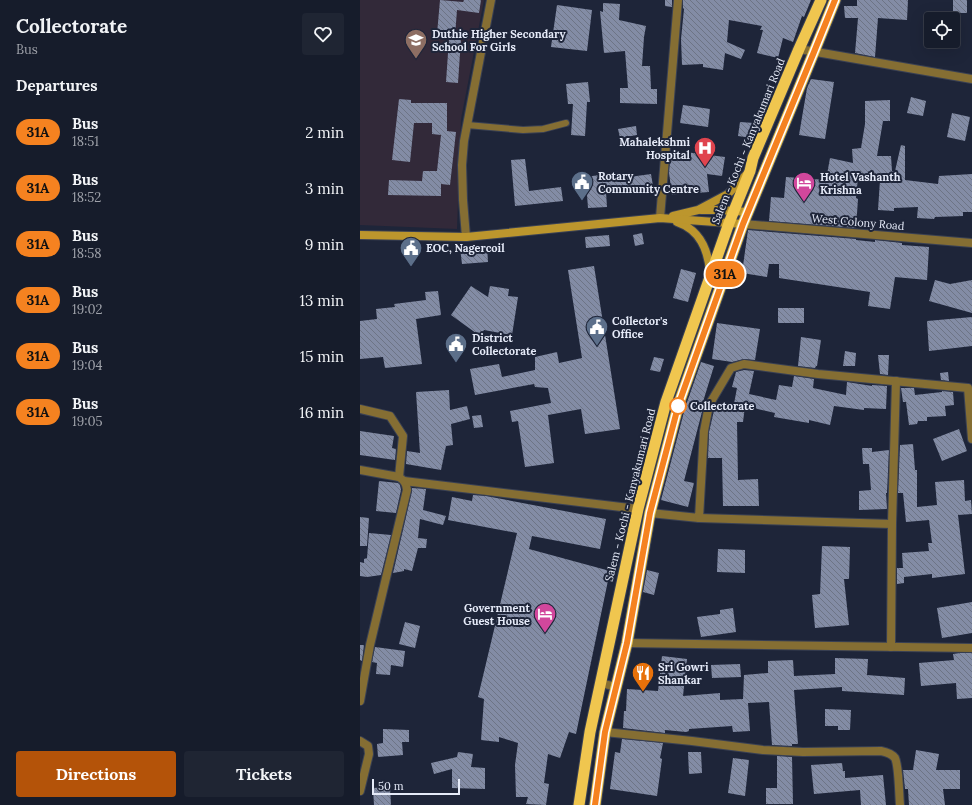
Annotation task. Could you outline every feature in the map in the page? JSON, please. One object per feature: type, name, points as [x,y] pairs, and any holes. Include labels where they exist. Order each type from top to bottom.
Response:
[{"type":"highway","name":"Salem - Kochi - Kanyakumari Road","points":[[579,805],[590,732],[638,509],[666,402],[729,223],[750,171],[753,158],[821,0]]},
{"type":"highway","points":[[595,805],[605,732],[627,643],[650,513],[679,403],[743,224],[834,0]]},
{"type":"main road","points":[[698,210],[728,194],[750,171]]},
{"type":"main road","points":[[360,235],[466,237],[662,218],[698,210],[748,212]]},
{"type":"main road","points":[[662,218],[743,224]]},
{"type":"main road","points":[[662,218],[686,226],[694,232],[705,247],[708,255],[711,277]]},
{"type":"street","points":[[466,237],[462,165],[464,141],[491,0]]},
{"type":"street","points":[[662,218],[678,0]]},
{"type":"street","points":[[799,49],[972,79]]},
{"type":"street","name":"West Colony Road","points":[[743,224],[972,242]]},
{"type":"street","points":[[699,518],[704,431],[709,405],[731,368],[744,364],[818,374],[968,388],[972,439]]},
{"type":"street","points":[[891,646],[892,524],[896,381]]},
{"type":"street","points":[[360,409],[390,416],[403,436],[402,479],[407,490],[370,645],[360,701]]},
{"type":"street","points":[[360,470],[402,479],[638,509]]},
{"type":"street","points":[[650,513],[699,518],[892,524]]},
{"type":"street","points":[[627,643],[972,648]]},
{"type":"street","points":[[601,683],[616,687]]},
{"type":"street","points":[[605,732],[764,750],[803,752],[881,751],[894,757],[897,766],[900,805]]},
{"type":"street","points":[[360,741],[368,746],[369,750],[360,791]]},
{"type":"lane","points":[[467,125],[523,130],[543,129],[566,123]]},
{"type":"shaded area","name":"Duthie Higher Secondary School For Girls","points":[[360,0],[484,0],[461,119],[457,229],[360,225]]},
{"type":"building","points":[[440,0],[463,2],[464,0],[481,0],[479,13],[457,10],[455,36],[437,34]]},
{"type":"building","points":[[665,0],[672,0],[672,7],[665,6]]},
{"type":"building","points":[[683,0],[811,0],[804,17],[802,16],[793,42],[783,38],[778,58],[757,53],[763,30],[760,30],[762,26],[729,20],[727,42],[745,50],[741,59],[725,53],[723,70],[703,67],[703,64],[682,65],[681,39],[684,9]]},
{"type":"building","points":[[857,0],[908,0],[907,20],[878,18],[875,57],[855,53],[858,18],[845,18],[844,6],[857,6]]},
{"type":"building","points":[[953,0],[967,0],[967,13],[953,12]]},
{"type":"building","points":[[603,3],[620,4],[619,20],[646,26],[642,66],[650,66],[651,89],[657,89],[657,104],[620,103],[620,88],[628,88],[625,51],[604,53],[600,11],[603,12]]},
{"type":"building","points":[[557,5],[592,10],[587,51],[551,47]]},
{"type":"building","points":[[449,39],[461,39],[458,83],[446,82]]},
{"type":"building","points":[[811,79],[834,82],[825,139],[799,135],[807,88]]},
{"type":"building","points":[[588,82],[590,102],[587,102],[585,136],[571,135],[573,104],[568,104],[566,84]]},
{"type":"building","points":[[911,97],[926,101],[923,116],[907,113]]},
{"type":"building","points":[[399,99],[411,100],[411,103],[447,103],[447,131],[456,132],[450,185],[441,184],[441,196],[388,195],[389,180],[422,181],[423,171],[437,171],[441,135],[432,134],[432,123],[414,123],[410,162],[392,160]]},
{"type":"building","points":[[890,100],[890,121],[883,121],[877,156],[891,156],[892,171],[895,171],[901,145],[905,146],[905,180],[938,184],[939,176],[972,174],[972,212],[963,212],[963,216],[935,217],[934,219],[917,218],[918,207],[894,208],[894,211],[878,210],[880,180],[877,180],[877,176],[858,177],[856,228],[769,221],[771,197],[784,198],[786,177],[826,180],[830,158],[853,163],[852,149],[861,148],[865,124],[865,101]]},
{"type":"building","points":[[683,105],[710,109],[708,127],[680,123]]},
{"type":"building","points":[[952,113],[970,117],[965,141],[947,137]]},
{"type":"building","points":[[740,122],[754,123],[752,138],[738,136]]},
{"type":"building","points":[[636,126],[637,135],[620,138],[618,129]]},
{"type":"building","points":[[685,152],[725,157],[722,176],[707,174],[709,192],[672,195],[669,173],[670,159],[684,161]]},
{"type":"building","points":[[525,159],[529,191],[561,187],[563,201],[515,206],[511,160]]},
{"type":"building","points":[[614,173],[615,179],[651,174],[653,186],[606,192],[607,207],[588,208],[587,195],[580,196],[578,178]]},
{"type":"building","points":[[748,230],[875,242],[875,240],[902,243],[902,245],[929,247],[927,280],[895,277],[890,309],[868,306],[870,292],[779,278],[779,264],[769,264],[767,277],[742,273]]},
{"type":"building","points":[[642,233],[644,244],[635,246],[633,235]]},
{"type":"building","points":[[609,235],[610,246],[586,248],[585,237]]},
{"type":"building","points":[[487,246],[488,262],[462,264],[460,248]]},
{"type":"building","points":[[594,266],[620,429],[585,434],[581,409],[548,415],[554,463],[525,467],[518,421],[512,422],[510,411],[551,403],[548,388],[535,387],[534,384],[475,395],[470,369],[499,364],[502,377],[535,370],[535,357],[557,352],[559,363],[582,358],[568,270]]},
{"type":"building","points":[[681,269],[696,273],[688,302],[673,298]]},
{"type":"building","points":[[935,280],[950,284],[972,280],[972,313],[929,301]]},
{"type":"building","points":[[471,286],[488,297],[490,286],[509,289],[508,296],[518,297],[512,335],[484,330],[480,336],[451,315]]},
{"type":"building","points":[[438,291],[441,315],[416,319],[422,364],[385,368],[383,357],[360,359],[360,321],[377,319],[376,309],[395,307],[394,304],[426,300],[425,292]]},
{"type":"building","points":[[778,308],[804,308],[804,323],[778,323]]},
{"type":"building","points":[[972,317],[972,346],[929,351],[927,321]]},
{"type":"building","points":[[717,323],[760,329],[755,360],[744,359],[732,362],[712,359]]},
{"type":"building","points":[[801,337],[821,340],[817,366],[815,368],[798,366]]},
{"type":"building","points":[[845,351],[856,353],[855,366],[843,366]]},
{"type":"building","points":[[878,355],[889,355],[888,375],[880,374]]},
{"type":"building","points":[[654,357],[664,359],[660,372],[650,370]]},
{"type":"building","points":[[701,362],[714,366],[702,405],[702,412],[684,481],[694,483],[688,507],[661,500],[685,408]]},
{"type":"building","points":[[744,370],[754,371],[749,394],[776,400],[779,385],[792,387],[794,376],[814,379],[813,388],[846,395],[847,382],[872,386],[887,386],[886,409],[864,408],[864,410],[834,406],[830,425],[809,420],[809,423],[774,417],[775,413],[745,406],[743,422],[737,422],[738,480],[758,479],[759,506],[723,506],[722,458],[708,458],[709,432],[715,406],[733,409],[737,388],[732,387],[736,372]]},
{"type":"building","points":[[948,372],[949,381],[941,380],[940,373]]},
{"type":"building","points":[[901,388],[914,388],[915,395],[942,391],[953,392],[954,405],[945,406],[946,416],[927,417],[927,421],[918,421],[917,424],[909,425],[906,402],[903,402]]},
{"type":"building","points":[[449,390],[450,410],[467,406],[470,419],[451,424],[453,445],[446,446],[441,470],[406,464],[407,451],[420,453],[416,392]]},
{"type":"building","points":[[481,415],[483,427],[474,428],[472,416]]},
{"type":"building","points":[[959,429],[967,451],[942,461],[933,439]]},
{"type":"building","points":[[360,431],[394,436],[392,448],[396,449],[395,460],[360,455]]},
{"type":"building","points":[[913,444],[915,470],[917,470],[917,507],[937,505],[935,482],[964,480],[965,501],[971,500],[972,514],[958,515],[965,574],[932,578],[932,574],[904,577],[904,583],[897,584],[897,568],[903,568],[902,553],[929,551],[928,543],[932,543],[929,520],[906,522],[903,493],[898,493],[900,445]]},
{"type":"building","points":[[862,448],[872,448],[872,452],[889,450],[886,493],[887,509],[859,510],[859,491],[871,490],[869,464],[863,464]]},
{"type":"building","points":[[379,481],[398,483],[400,485],[401,490],[396,513],[376,511]]},
{"type":"building","points":[[412,488],[426,489],[423,510],[446,516],[443,525],[420,519],[418,538],[427,539],[426,548],[418,548],[412,571],[404,569],[404,571],[393,573],[412,491]]},
{"type":"building","name":"Government Guest House","points":[[473,495],[486,496],[606,519],[600,549],[532,536],[529,549],[610,571],[576,734],[569,732],[560,758],[548,754],[544,783],[549,784],[546,805],[526,804],[528,797],[516,797],[515,765],[518,743],[499,737],[499,742],[481,740],[484,699],[478,697],[517,533],[448,520],[452,497],[472,501]]},
{"type":"building","points":[[360,517],[369,518],[367,546],[360,546]]},
{"type":"building","points":[[369,533],[391,535],[381,575],[367,577],[360,576],[360,562],[364,563],[364,559],[367,558]]},
{"type":"building","points":[[822,546],[850,547],[849,579],[844,579],[849,625],[815,628],[812,595],[820,594]]},
{"type":"building","points":[[718,549],[745,550],[745,573],[717,572]]},
{"type":"building","points":[[647,570],[659,573],[654,595],[643,592]]},
{"type":"building","points":[[972,602],[972,633],[942,638],[937,608]]},
{"type":"building","points":[[733,608],[736,632],[701,637],[697,617],[720,614],[720,610]]},
{"type":"building","points":[[405,622],[420,626],[415,648],[399,644]]},
{"type":"building","points":[[360,645],[364,645],[362,661],[360,660]]},
{"type":"building","points":[[375,647],[405,651],[403,667],[391,665],[390,675],[376,674],[377,663],[372,662]]},
{"type":"building","points":[[972,653],[972,698],[957,699],[956,683],[921,686],[919,663],[954,660],[953,654]]},
{"type":"building","points":[[662,656],[687,659],[683,696],[720,693],[720,700],[743,699],[744,675],[768,673],[768,661],[793,660],[794,676],[835,674],[835,658],[868,659],[867,675],[905,678],[904,695],[842,691],[842,687],[794,690],[798,744],[792,744],[792,746],[772,745],[769,702],[748,703],[750,731],[733,732],[732,726],[689,729],[689,731],[686,732],[665,730],[665,733],[623,728],[624,711],[626,711],[627,689],[658,691]]},
{"type":"building","points":[[740,664],[741,677],[712,678],[711,665]]},
{"type":"building","points":[[825,709],[851,710],[850,730],[838,730],[838,726],[825,726]]},
{"type":"building","points":[[383,729],[409,730],[409,742],[402,742],[403,755],[378,757],[377,744],[383,743]]},
{"type":"building","points":[[622,739],[663,743],[660,758],[662,759],[657,796],[610,789],[615,752],[620,753]]},
{"type":"building","points":[[916,750],[939,754],[936,770],[960,770],[960,789],[943,789],[945,805],[909,805],[908,789],[905,789],[903,770],[913,770]]},
{"type":"building","points":[[458,752],[473,754],[471,767],[485,768],[485,789],[452,788],[452,769],[434,774],[431,763],[457,757]]},
{"type":"building","points":[[688,752],[701,752],[702,773],[689,774]]},
{"type":"building","points":[[777,756],[792,757],[793,804],[766,804],[766,788],[777,788]]},
{"type":"building","points":[[733,758],[749,760],[745,796],[728,793]]},
{"type":"building","points":[[842,763],[843,771],[845,771],[845,778],[883,775],[886,805],[861,805],[860,790],[814,794],[811,765]]},
{"type":"building","points":[[390,787],[391,805],[374,805],[373,788]]},
{"type":"bus line","name":"31A","points":[[595,805],[605,732],[627,643],[650,513],[679,403],[743,224],[835,0]]},
{"type":"place","name":"Duthie Higher Secondary School For Girls","points":[[416,60]]},
{"type":"place","name":"Mahalekshmi Hospital","points":[[705,168]]},
{"type":"place","name":"Rotary Community Centre","points":[[582,202]]},
{"type":"place","name":"Hotel Vashanth Krishna","points":[[804,202]]},
{"type":"place","name":"EOC, Nagercoil","points":[[411,268]]},
{"type":"place","name":"Collector's Office","points":[[597,346]]},
{"type":"place","name":"District Collectorate","points":[[456,364]]},
{"type":"place","name":"Collectorate","points":[[678,406]]},
{"type":"place","name":"Government Guest House","points":[[545,634]]},
{"type":"place","name":"Sri Gowri Shankar","points":[[643,692]]}]
